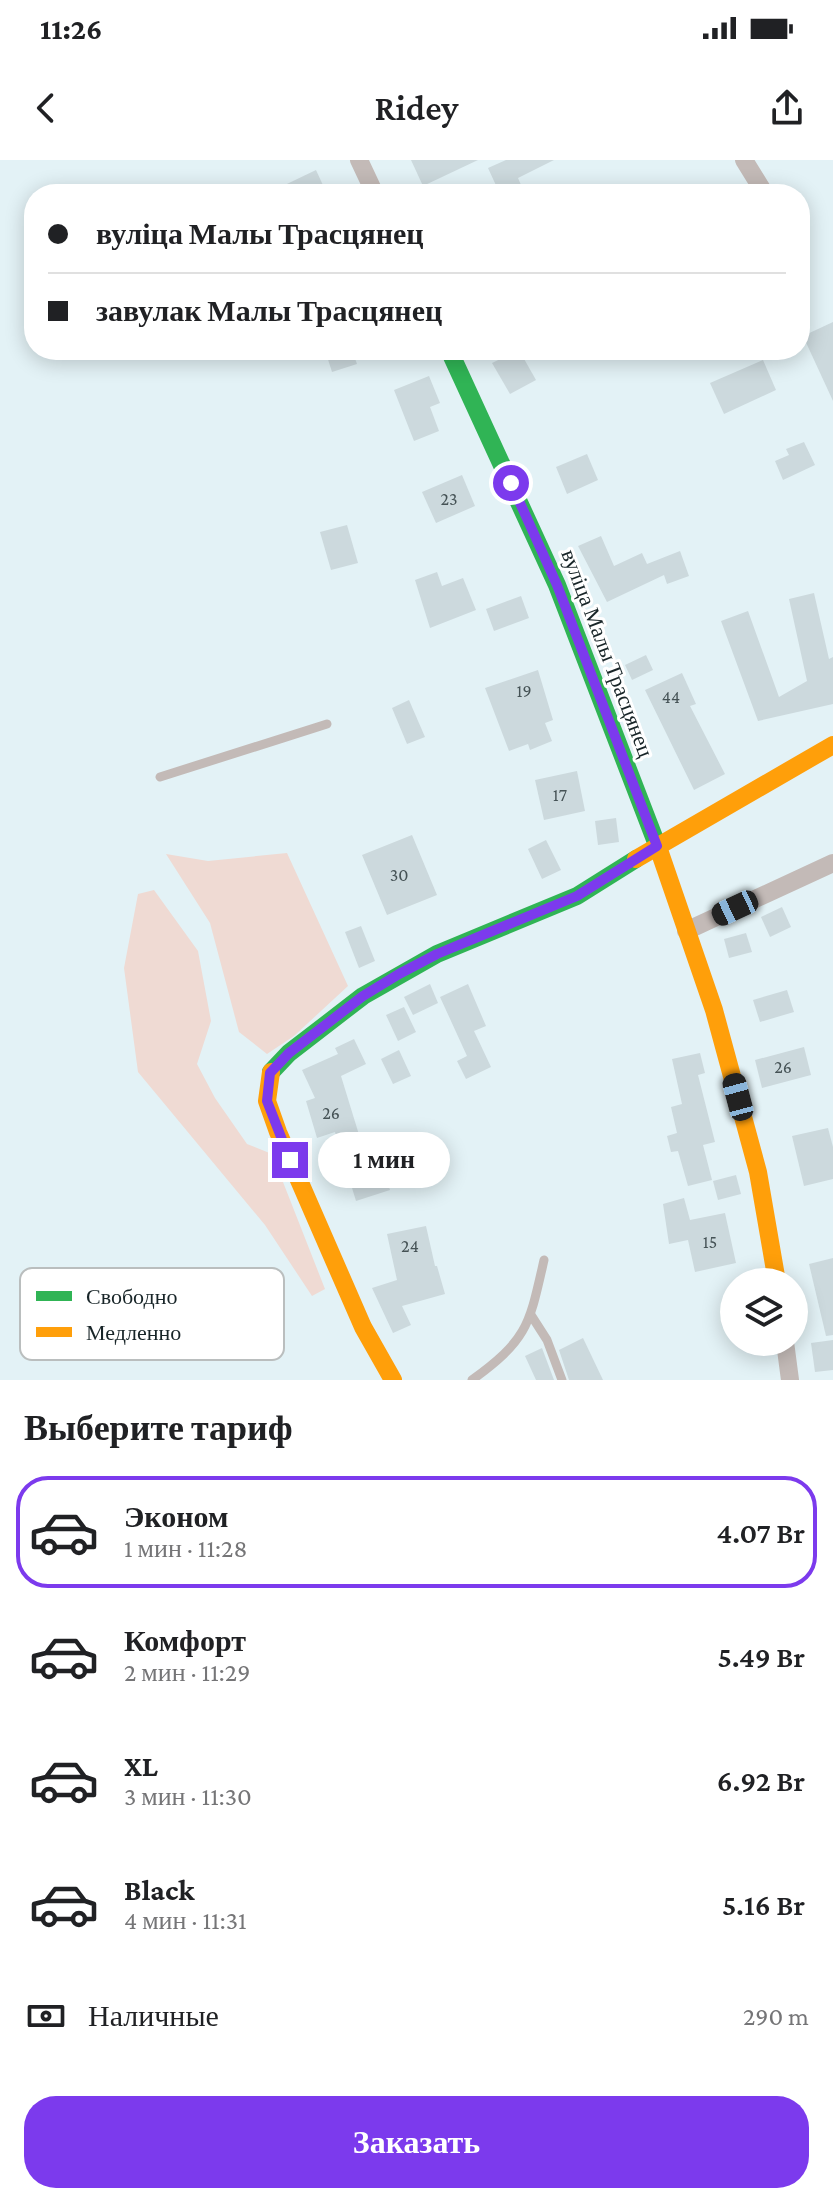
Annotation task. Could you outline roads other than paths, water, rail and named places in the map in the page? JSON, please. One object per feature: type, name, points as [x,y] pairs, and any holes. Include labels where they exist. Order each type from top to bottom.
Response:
[{"type":"street","points":[[359,160],[370,184]]},
{"type":"street","points":[[744,160],[759,184]]},
{"type":"street","name":"вуліца Малы Трасцянец","points":[[454,360],[557,585],[657,846],[714,1010],[758,1172],[775,1268]]},
{"type":"street","points":[[393,1380],[363,1327],[278,1132],[267,1101],[270,1073],[321,1027],[399,974],[449,949],[577,896],[657,846],[833,745]]},
{"type":"street","points":[[686,931],[833,863]]},
{"type":"street","points":[[787,1356],[790,1380]]},
{"type":"lane","points":[[160,777],[327,724]]},
{"type":"lane","points":[[472,1380],[517,1343],[531,1315],[544,1260]]},
{"type":"lane","points":[[531,1315],[547,1340],[562,1380]]}]
